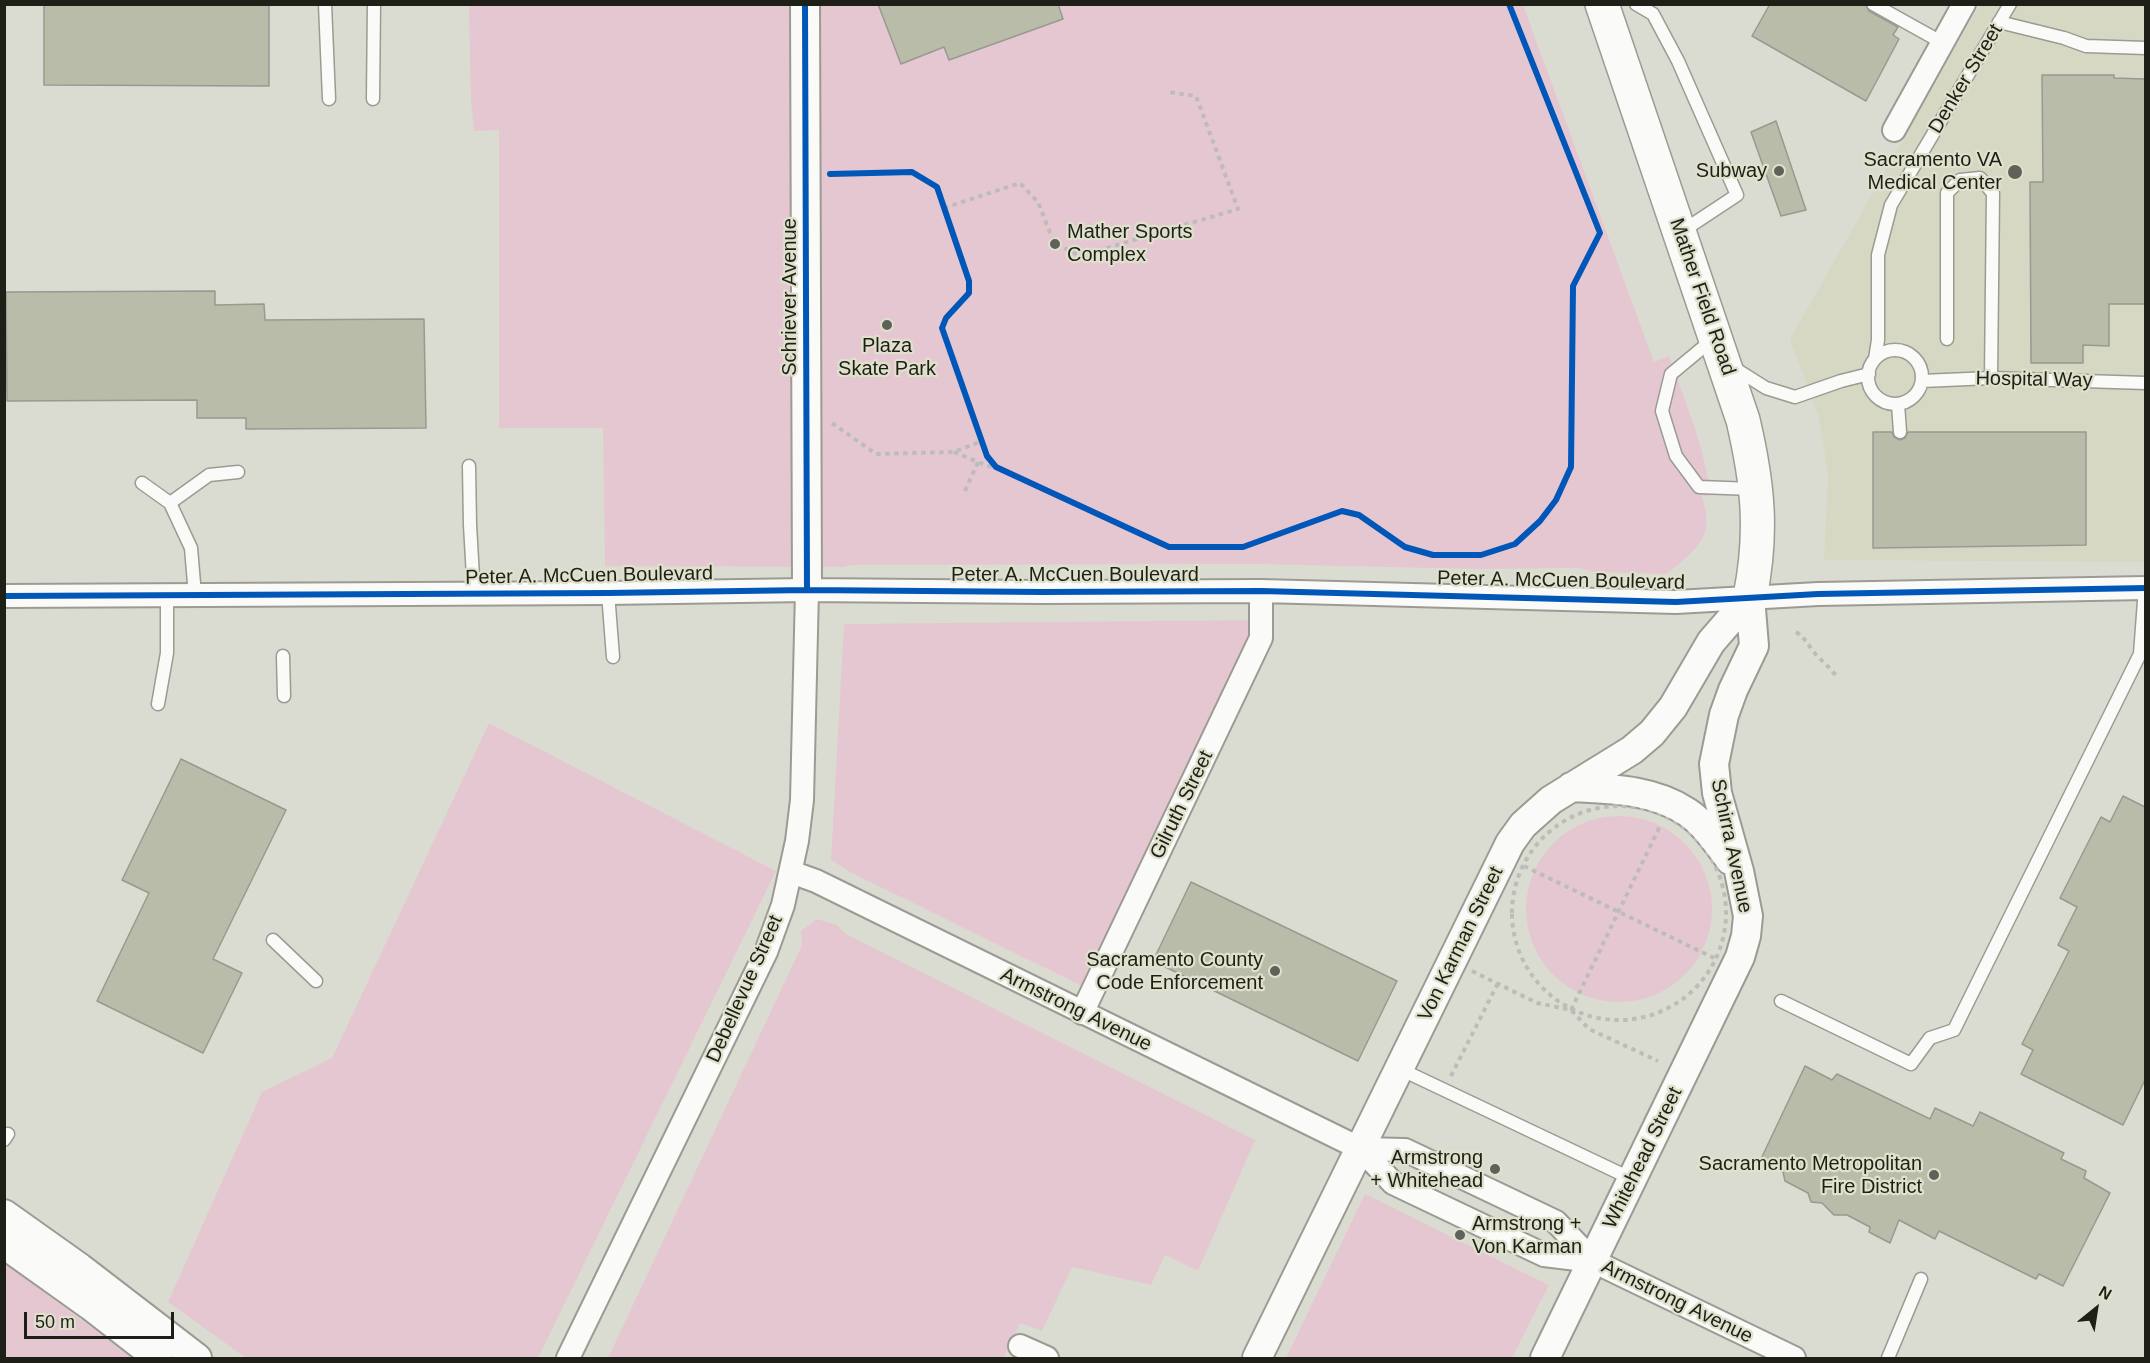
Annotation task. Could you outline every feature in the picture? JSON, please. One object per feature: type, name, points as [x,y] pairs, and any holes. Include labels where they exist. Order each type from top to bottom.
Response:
[{"type":"main road","name":"Mather Field Road","points":[[1602,4],[1743,420],[1757,490],[1758,525],[1750,597]]},
{"type":"street","name":"Schriever Avenue","points":[[805,4],[807,590]]},
{"type":"street","points":[[1894,130],[1964,4]]},
{"type":"street","name":"Peter A. McCuen Boulevard","points":[[4,596],[608,594],[807,590],[1261,591],[1676,602],[1750,597],[2145,588]]},
{"type":"street","name":"Debellevue Street","points":[[568,1359],[766,952],[783,905],[791,872],[802,800],[807,590]]},
{"type":"street","name":"Gilruth Street","points":[[1082,1013],[1261,638],[1261,591]]},
{"type":"street","name":"Von Karman Street","points":[[1257,1359],[1510,843],[1534,814],[1570,787],[1603,770],[1652,733],[1673,707],[1711,642],[1750,597]]},
{"type":"street","name":"Schirra Avenue","points":[[1728,959],[1746,936],[1748,916],[1739,871],[1721,812],[1714,764],[1724,715],[1754,646],[1750,597]]},
{"type":"street","points":[[1570,787],[1642,793],[1668,802],[1689,813],[1739,871]]},
{"type":"street","name":"Armstrong Avenue","points":[[791,872],[816,881],[1361,1149],[1393,1183],[1544,1255],[1593,1261],[1794,1359]]},
{"type":"street","name":"Whitehead Street","points":[[1545,1359],[1632,1179],[1728,959]]},
{"type":"street","name":"Armstrong Avenue","points":[[1361,1149],[1405,1150],[1556,1222],[1593,1261]]},
{"type":"street","points":[[4,1214],[80,1268],[197,1359]]},
{"type":"street","points":[[4,1244],[91,1306],[158,1359]]},
{"type":"street","points":[[1020,1346],[1047,1359]]},
{"type":"lane","points":[[325,4],[329,99]]},
{"type":"lane","points":[[373,99],[374,4]]},
{"type":"lane","points":[[1636,4],[1653,14],[1678,61],[1737,195],[1680,232]]},
{"type":"lane","points":[[1873,4],[1943,43]]},
{"type":"lane","name":"Denker Street","points":[[1875,359],[1878,340],[1878,255],[1891,206],[2010,4]]},
{"type":"lane","points":[[1999,22],[2064,38],[2086,46],[2145,48]]},
{"type":"lane","points":[[1947,339],[1947,193],[1960,180],[1980,178],[1993,193],[1991,378]]},
{"type":"lane","points":[[1757,490],[1699,486],[1676,456],[1662,411],[1671,374],[1720,349],[1766,388],[1795,397],[1869,374]]},
{"type":"lane","points":[[1896,350],[1905,352],[1918,364],[1922,372],[1922,381],[1914,397],[1898,404],[1890,404],[1875,395],[1870,387],[1869,374],[1875,359],[1896,350]]},
{"type":"lane","name":"Hospital Way","points":[[1922,381],[1991,378],[2145,383]]},
{"type":"lane","points":[[1898,404],[1900,432]]},
{"type":"lane","points":[[469,466],[474,594]]},
{"type":"lane","points":[[170,503],[209,475],[238,472]]},
{"type":"lane","points":[[142,483],[170,503],[191,548],[195,595]]},
{"type":"lane","points":[[1781,1001],[1911,1064],[1930,1038],[1954,1030],[2140,654],[2145,588]]},
{"type":"lane","points":[[608,594],[613,657]]},
{"type":"lane","points":[[158,704],[167,652],[167,595]]},
{"type":"lane","points":[[283,656],[284,696]]},
{"type":"lane","points":[[273,940],[316,981]]},
{"type":"lane","points":[[1400,1069],[1632,1179]]},
{"type":"lane","points":[[1888,1359],[1921,1280]]},
{"type":"path","points":[[944,208],[1020,183],[1038,202],[1054,243],[1080,256],[1238,209],[1196,96],[1168,92]]},
{"type":"path","points":[[941,198],[948,218]]},
{"type":"path","points":[[832,423],[876,454],[954,452],[982,441]]},
{"type":"path","points":[[978,430],[985,448]]},
{"type":"path","points":[[954,452],[998,468]]},
{"type":"path","points":[[987,456],[998,468]]},
{"type":"path","points":[[965,490],[978,462]]},
{"type":"path","points":[[1796,632],[1804,637],[1836,676]]},
{"type":"path","points":[[1658,1062],[1589,1029],[1548,993],[1534,977],[1508,924],[1512,893],[1523,866],[1557,825],[1580,812],[1610,804],[1632,806],[1665,817],[1687,831],[1721,881],[1727,907],[1724,936],[1728,959]]},
{"type":"path","points":[[1570,1010],[1665,817]]},
{"type":"path","points":[[1523,866],[1619,912],[1728,959]]},
{"type":"path","points":[[1469,969],[1537,1003],[1605,1020],[1646,1017],[1688,1000],[1709,975],[1728,959]]},
{"type":"path","points":[[1445,1090],[1498,983]]},
{"type":"shaded area","name":"Mather Sports Complex","points":[[469,5],[1523,5],[1654,362],[1669,356],[1694,425],[1708,479],[1710,497],[1702,495],[1706,512],[1704,535],[1690,554],[1666,574],[1595,572],[1579,568],[1478,569],[1254,564],[605,566],[603,428],[499,428],[499,130],[474,131],[471,101]]},
{"type":"shaded area","name":"Sacramento VA Medical Center","points":[[1980,5],[2145,5],[2145,562],[1824,560],[1828,475],[1819,417],[1790,339]]},
{"type":"shaded area","points":[[1261,620],[1092,991],[850,872],[831,860],[844,624]]},
{"type":"shaded area","points":[[489,723],[776,871],[538,1358],[246,1358],[168,1302],[262,1092],[332,1058]]},
{"type":"shaded area","points":[[1619,816],[1655,823],[1685,843],[1705,873],[1712,909],[1705,945],[1685,975],[1655,995],[1619,1002],[1583,995],[1553,975],[1533,945],[1526,909],[1533,873],[1553,843],[1583,823]]},
{"type":"shaded area","points":[[817,919],[837,925],[846,934],[1255,1140],[1198,1271],[1165,1255],[1151,1285],[1072,1267],[1042,1331],[1020,1323],[1004,1358],[608,1358],[802,945],[801,931]]},
{"type":"shaded area","points":[[1365,1194],[1549,1285],[1512,1358],[1286,1358]]},
{"type":"shaded area","points":[[5,1263],[132,1358],[5,1358]]},
{"type":"building","points":[[44,4],[269,4],[269,86],[44,85]]},
{"type":"building","points":[[878,4],[1058,4],[1063,19],[949,60],[944,47],[901,64]]},
{"type":"building","points":[[1770,4],[1865,4],[1869,11],[1898,27],[1893,35],[1899,39],[1866,101],[1752,36]]},
{"type":"building","points":[[2042,75],[2114,75],[2114,78],[2145,79],[2145,304],[2109,304],[2109,346],[2083,345],[2083,363],[2031,363],[2030,182],[2043,182]]},
{"type":"building","name":"Subway","points":[[1776,121],[1806,210],[1781,216],[1751,132]]},
{"type":"building","points":[[215,291],[215,305],[264,304],[265,320],[424,319],[426,428],[246,429],[246,418],[197,418],[197,400],[7,401],[6,292]]},
{"type":"building","points":[[1873,432],[1892,432],[1894,437],[1900,440],[1905,438],[1908,432],[2086,432],[2086,545],[1873,548]]},
{"type":"building","points":[[181,759],[286,810],[213,959],[242,973],[203,1053],[97,1001],[149,893],[122,880]]},
{"type":"building","points":[[2123,796],[2145,807],[2145,1080],[2123,1125],[2021,1074],[2033,1050],[2022,1044],[2069,951],[2058,945],[2077,907],[2060,898],[2101,817],[2110,822]]},
{"type":"building","name":"Sacramento County Code Enforcement","points":[[1191,882],[1397,981],[1358,1061],[1153,961]]},
{"type":"building","name":"Sacramento Metropolitan Fire District","points":[[1805,1066],[1832,1080],[1837,1074],[1930,1119],[1935,1108],[1973,1126],[1980,1112],[2064,1153],[2061,1159],[2086,1171],[2084,1178],[2110,1193],[2063,1286],[2039,1274],[2036,1279],[1939,1231],[1935,1239],[1899,1220],[1890,1243],[1869,1232],[1870,1227],[1847,1215],[1834,1215],[1822,1203],[1811,1202],[1808,1193],[1785,1181],[1783,1172],[1760,1161]]},
{"type":"cycle path","points":[[805,4],[807,590]]},
{"type":"cycle path","points":[[830,174],[912,172],[937,187],[969,281],[969,293],[946,318],[942,328],[987,456],[996,467],[1169,547],[1243,547],[1342,511],[1359,515],[1405,547],[1433,555],[1481,555],[1515,544],[1540,521],[1556,500],[1571,467],[1573,286],[1600,233],[1509,4]]},
{"type":"cycle path","points":[[4,596],[807,590],[1261,591],[1676,602],[1818,594],[2146,588]]},
{"type":"place","name":"Subway","points":[[1779,171]]},
{"type":"place","name":"Sacramento VA Medical Center","points":[[2015,172]]},
{"type":"place","name":"Mather Sports Complex","points":[[1055,244]]},
{"type":"place","name":"Plaza Skate Park","points":[[887,325]]},
{"type":"place","name":"Sacramento County Code Enforcement","points":[[1275,971]]},
{"type":"place","name":"Armstrong + Whitehead","points":[[1495,1169]]},
{"type":"place","name":"Sacramento Metropolitan Fire District","points":[[1934,1175]]},
{"type":"place","name":"Armstrong + Von Karman","points":[[1460,1235]]}]
